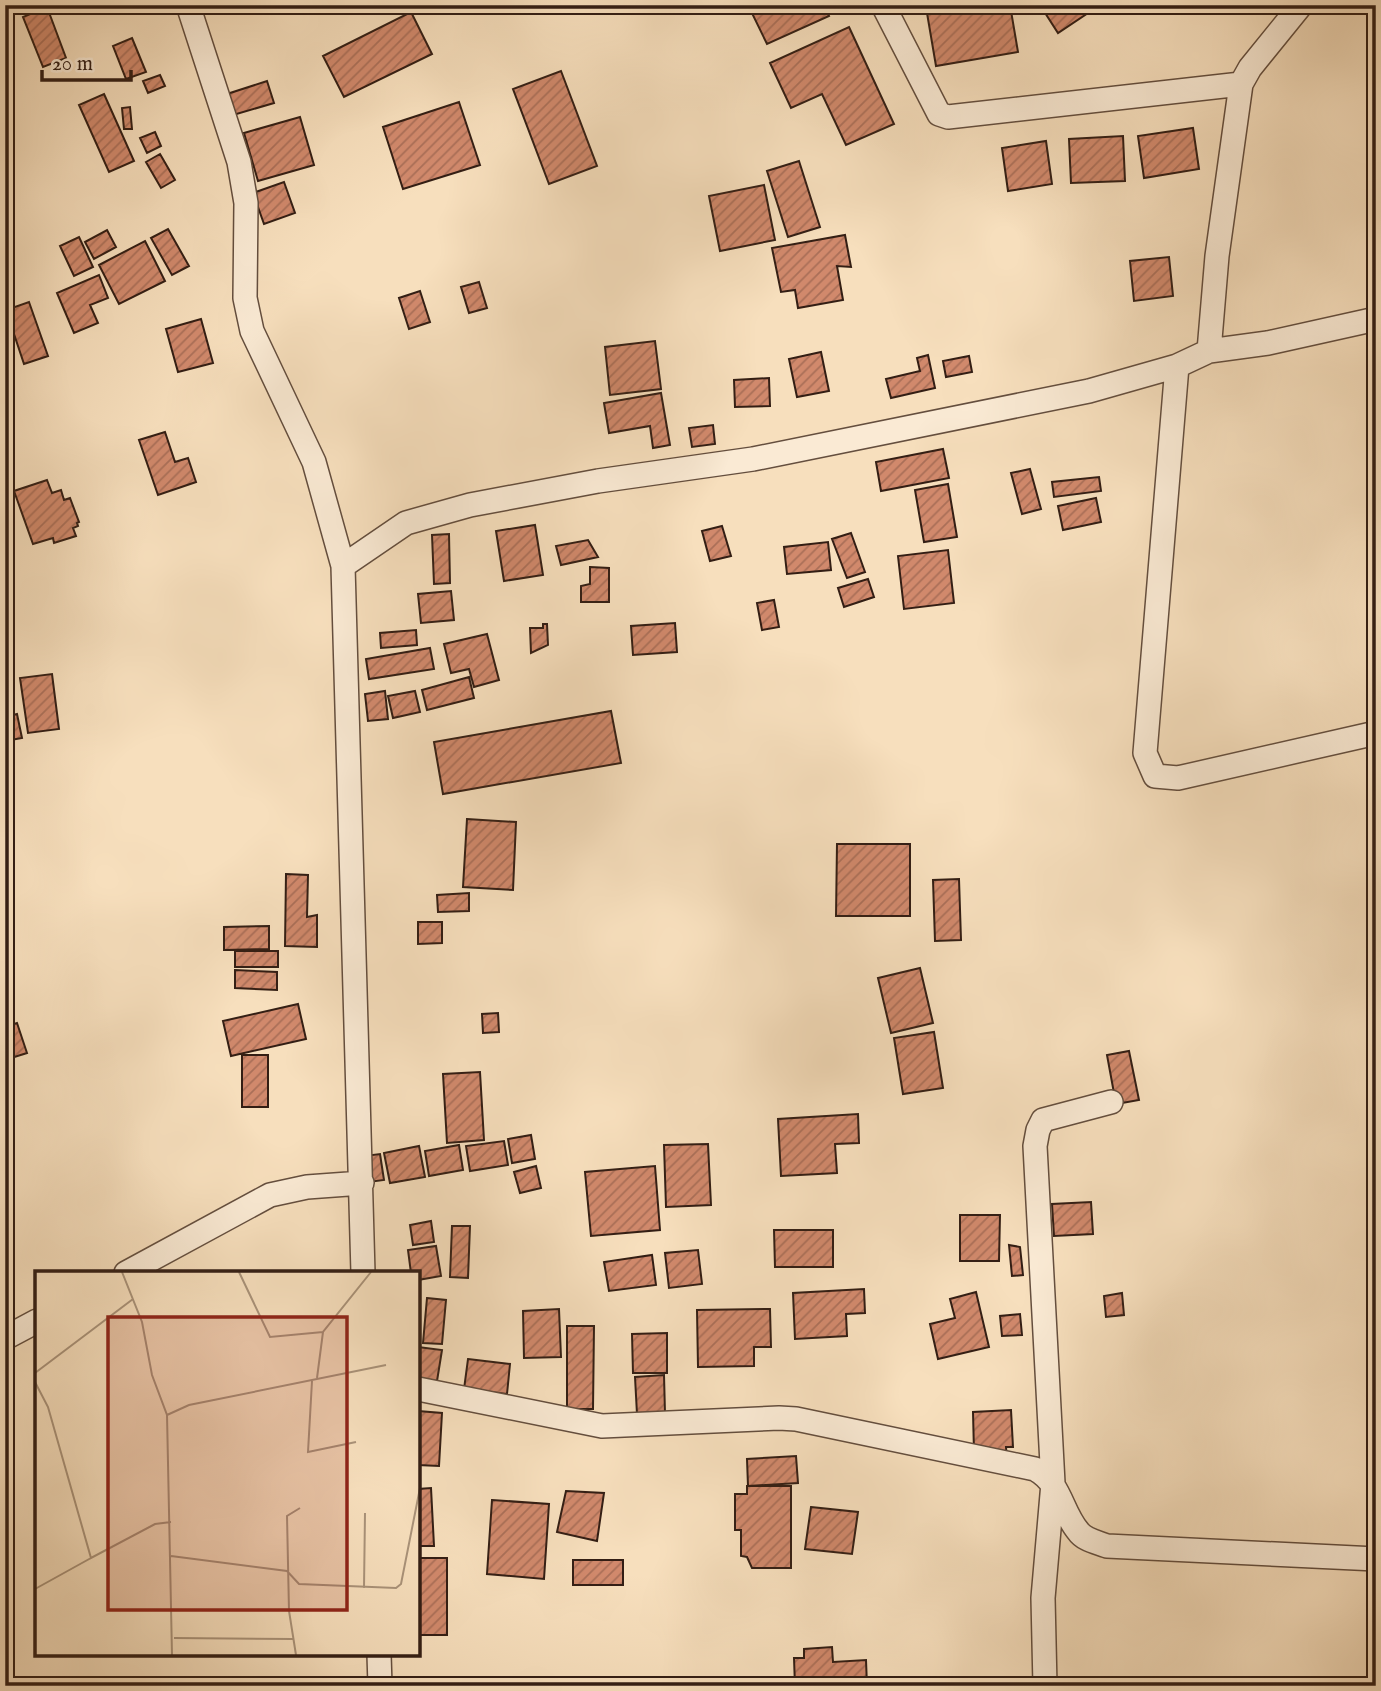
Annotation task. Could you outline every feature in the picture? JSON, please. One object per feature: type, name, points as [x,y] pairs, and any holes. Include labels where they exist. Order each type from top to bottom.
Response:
[{"type":"street","points":[[188,5],[240,162],[246,203],[246,298],[252,331],[314,462],[343,566],[363,1271]]},
{"type":"street","points":[[883,5],[939,114],[948,117],[1241,84]]},
{"type":"street","points":[[1209,351],[1217,256],[1241,84],[1250,68],[1301,5]]},
{"type":"street","points":[[343,566],[406,523],[470,505],[598,481],[753,459],[1089,391],[1177,366],[1209,351],[1268,343],[1376,319]]},
{"type":"street","points":[[1177,366],[1145,753],[1155,776],[1178,778],[1376,733]]},
{"type":"street","points":[[1045,1686],[1043,1598],[1054,1483],[1035,1146],[1043,1120],[1111,1102]]},
{"type":"street","points":[[130,1271],[270,1195],[307,1187],[362,1183]]},
{"type":"street","points":[[5,1338],[35,1322]]},
{"type":"street","points":[[420,1389],[602,1426],[796,1419],[1035,1469],[1054,1483],[1078,1532],[1107,1546],[1376,1559]]},
{"type":"street","points":[[379,1656],[380,1686]]},
{"type":"building","points":[[279,5],[316,5],[316,9],[280,12]]},
{"type":"building","points":[[824,5],[829,16],[767,44],[749,7]]},
{"type":"building","points":[[972,5],[1010,5],[1018,52],[936,66],[927,13]]},
{"type":"building","points":[[1040,5],[1100,5],[1058,33]]},
{"type":"building","points":[[47,7],[66,58],[43,67],[23,17]]},
{"type":"building","points":[[411,12],[432,54],[344,97],[323,56]]},
{"type":"building","points":[[849,27],[894,124],[846,145],[822,94],[791,108],[770,63]]},
{"type":"building","points":[[132,38],[146,72],[126,79],[113,46]]},
{"type":"building","points":[[561,71],[597,166],[549,184],[513,89]]},
{"type":"building","points":[[160,75],[165,86],[148,93],[143,81]]},
{"type":"building","points":[[267,81],[274,103],[233,115],[227,94]]},
{"type":"building","points":[[104,94],[134,161],[109,172],[79,105]]},
{"type":"building","points":[[459,102],[480,165],[403,189],[383,127]]},
{"type":"building","points":[[130,107],[132,129],[124,129],[122,108]]},
{"type":"building","points":[[300,117],[314,165],[258,181],[244,133]]},
{"type":"building","points":[[1193,128],[1199,169],[1144,178],[1138,136]]},
{"type":"building","points":[[155,132],[161,146],[147,153],[140,138]]},
{"type":"building","points":[[1123,136],[1125,181],[1071,183],[1069,139]]},
{"type":"building","points":[[1046,141],[1052,184],[1008,191],[1002,148]]},
{"type":"building","points":[[160,154],[175,180],[161,188],[146,162]]},
{"type":"building","points":[[799,161],[820,227],[788,237],[767,171]]},
{"type":"building","points":[[284,182],[295,213],[264,224],[253,193]]},
{"type":"building","points":[[764,185],[775,240],[720,251],[709,196]]},
{"type":"building","points":[[168,229],[189,266],[172,275],[151,238]]},
{"type":"building","points":[[107,230],[116,247],[94,259],[85,242]]},
{"type":"building","points":[[845,235],[851,267],[837,266],[843,300],[798,308],[795,290],[781,292],[772,248]]},
{"type":"building","points":[[79,237],[93,267],[74,276],[60,246]]},
{"type":"building","points":[[145,241],[165,281],[119,304],[99,265]]},
{"type":"building","points":[[1169,257],[1173,296],[1134,301],[1130,261]]},
{"type":"building","points":[[99,275],[108,298],[90,305],[98,323],[74,333],[57,293]]},
{"type":"building","points":[[479,282],[487,308],[469,313],[461,287]]},
{"type":"building","points":[[420,291],[430,322],[409,329],[399,298]]},
{"type":"building","points":[[29,302],[48,356],[24,364],[6,310]]},
{"type":"building","points":[[201,319],[213,363],[178,372],[166,329]]},
{"type":"building","points":[[655,341],[661,389],[610,395],[605,347]]},
{"type":"building","points":[[821,352],[829,391],[797,397],[789,359]]},
{"type":"building","points":[[928,355],[935,388],[891,398],[886,379],[920,371],[917,358]]},
{"type":"building","points":[[969,356],[972,372],[946,377],[943,361]]},
{"type":"building","points":[[769,378],[770,406],[735,407],[734,380]]},
{"type":"building","points":[[661,393],[670,445],[653,448],[650,426],[609,433],[604,403]]},
{"type":"building","points":[[713,425],[715,444],[692,447],[689,428]]},
{"type":"building","points":[[165,432],[175,462],[188,458],[196,482],[158,495],[139,440]]},
{"type":"building","points":[[943,449],[949,478],[881,491],[876,462]]},
{"type":"building","points":[[1030,469],[1041,509],[1022,514],[1011,473]]},
{"type":"building","points":[[1099,477],[1101,491],[1054,497],[1052,482]]},
{"type":"building","points":[[47,480],[52,493],[61,490],[64,500],[70,498],[79,522],[78,526],[73,528],[76,536],[54,543],[53,538],[33,544],[14,491]]},
{"type":"building","points":[[948,484],[957,537],[924,542],[915,490]]},
{"type":"building","points":[[1096,498],[1101,522],[1063,530],[1058,506]]},
{"type":"building","points":[[535,525],[543,575],[504,581],[496,531]]},
{"type":"building","points":[[722,526],[731,556],[710,561],[702,531]]},
{"type":"building","points":[[851,533],[865,572],[847,578],[832,539]]},
{"type":"building","points":[[449,534],[450,583],[434,584],[432,535]]},
{"type":"building","points":[[588,540],[598,557],[561,565],[556,546]]},
{"type":"building","points":[[828,542],[831,570],[787,574],[784,547]]},
{"type":"building","points":[[948,550],[954,603],[904,609],[898,556]]},
{"type":"building","points":[[590,567],[609,568],[609,602],[581,602],[581,586],[590,584]]},
{"type":"building","points":[[868,579],[874,597],[844,607],[838,588]]},
{"type":"building","points":[[451,591],[454,620],[421,623],[418,594]]},
{"type":"building","points":[[774,600],[779,627],[762,630],[757,603]]},
{"type":"building","points":[[675,623],[677,652],[633,655],[631,626]]},
{"type":"building","points":[[543,624],[547,624],[548,645],[531,653],[530,628],[543,628]]},
{"type":"building","points":[[416,630],[417,645],[381,648],[380,633]]},
{"type":"building","points":[[487,634],[499,680],[474,687],[469,669],[451,673],[444,644]]},
{"type":"building","points":[[430,648],[434,669],[369,679],[366,659]]},
{"type":"building","points":[[52,674],[59,729],[28,733],[20,678]]},
{"type":"building","points":[[469,677],[474,698],[427,710],[422,690]]},
{"type":"building","points":[[385,691],[388,719],[368,721],[365,694]]},
{"type":"building","points":[[415,691],[420,712],[393,718],[388,696]]},
{"type":"building","points":[[611,711],[621,763],[443,794],[434,742]]},
{"type":"building","points":[[17,714],[22,738],[5,741],[5,717]]},
{"type":"building","points":[[467,819],[516,822],[513,890],[463,887]]},
{"type":"building","points":[[837,844],[910,844],[910,916],[836,916]]},
{"type":"building","points":[[286,874],[308,875],[307,917],[317,915],[317,947],[285,946]]},
{"type":"building","points":[[959,879],[961,940],[935,941],[933,880]]},
{"type":"building","points":[[469,893],[469,911],[438,912],[437,895]]},
{"type":"building","points":[[418,922],[442,922],[442,943],[418,944]]},
{"type":"building","points":[[269,926],[269,949],[224,950],[224,927]]},
{"type":"building","points":[[235,951],[278,951],[278,967],[235,967]]},
{"type":"building","points":[[920,968],[933,1023],[891,1033],[878,978]]},
{"type":"building","points":[[235,970],[277,972],[277,990],[235,988]]},
{"type":"building","points":[[298,1004],[306,1039],[231,1056],[223,1021]]},
{"type":"building","points":[[498,1013],[499,1032],[483,1033],[482,1014]]},
{"type":"building","points":[[17,1023],[27,1053],[5,1060],[5,1027]]},
{"type":"building","points":[[934,1032],[943,1088],[903,1094],[894,1038]]},
{"type":"building","points":[[1129,1051],[1139,1100],[1116,1104],[1107,1055]]},
{"type":"building","points":[[242,1055],[268,1055],[268,1107],[242,1107]]},
{"type":"building","points":[[480,1072],[484,1140],[447,1143],[443,1074]]},
{"type":"building","points":[[858,1114],[859,1143],[835,1144],[837,1173],[781,1176],[778,1119]]},
{"type":"building","points":[[531,1135],[535,1159],[512,1163],[508,1139]]},
{"type":"building","points":[[504,1141],[508,1165],[470,1171],[466,1146]]},
{"type":"building","points":[[708,1144],[711,1205],[666,1207],[664,1145]]},
{"type":"building","points":[[459,1145],[463,1170],[429,1176],[425,1151]]},
{"type":"building","points":[[419,1146],[425,1177],[390,1183],[384,1153]]},
{"type":"building","points":[[380,1154],[384,1180],[369,1182],[364,1156]]},
{"type":"building","points":[[536,1166],[541,1188],[520,1193],[514,1172]]},
{"type":"building","points":[[655,1166],[660,1230],[591,1236],[585,1172]]},
{"type":"building","points":[[1091,1202],[1093,1234],[1054,1236],[1052,1204]]},
{"type":"building","points":[[960,1215],[1000,1215],[999,1261],[960,1261]]},
{"type":"building","points":[[431,1221],[434,1242],[413,1245],[410,1225]]},
{"type":"building","points":[[452,1226],[470,1226],[468,1278],[450,1277]]},
{"type":"building","points":[[774,1230],[833,1230],[833,1267],[775,1267]]},
{"type":"building","points":[[1009,1245],[1020,1247],[1023,1275],[1012,1276]]},
{"type":"building","points":[[436,1246],[441,1276],[420,1280],[420,1271],[411,1271],[408,1250]]},
{"type":"building","points":[[698,1250],[702,1284],[669,1288],[665,1253]]},
{"type":"building","points":[[652,1255],[656,1285],[609,1291],[604,1262]]},
{"type":"building","points":[[864,1289],[865,1313],[846,1314],[847,1336],[795,1339],[793,1293]]},
{"type":"building","points":[[976,1292],[989,1347],[938,1359],[930,1324],[955,1318],[950,1299]]},
{"type":"building","points":[[1122,1293],[1124,1315],[1106,1317],[1104,1296]]},
{"type":"building","points":[[427,1298],[446,1300],[442,1344],[423,1343]]},
{"type":"building","points":[[559,1309],[561,1357],[524,1358],[523,1311]]},
{"type":"building","points":[[770,1309],[771,1347],[754,1347],[754,1366],[698,1367],[697,1310]]},
{"type":"building","points":[[1020,1314],[1022,1335],[1002,1336],[1000,1316]]},
{"type":"building","points":[[567,1326],[594,1326],[593,1409],[567,1409]]},
{"type":"building","points":[[667,1333],[667,1373],[633,1373],[632,1334]]},
{"type":"building","points":[[420,1347],[442,1350],[437,1381],[420,1378]]},
{"type":"building","points":[[468,1359],[510,1364],[507,1394],[464,1389]]},
{"type":"building","points":[[664,1375],[665,1413],[637,1414],[635,1377]]},
{"type":"building","points":[[1011,1410],[1013,1447],[1006,1447],[1007,1460],[974,1452],[973,1412]]},
{"type":"building","points":[[420,1411],[442,1413],[439,1466],[420,1465]]},
{"type":"building","points":[[796,1456],[798,1483],[748,1486],[747,1459]]},
{"type":"building","points":[[747,1486],[791,1486],[791,1568],[752,1568],[747,1557],[741,1556],[741,1530],[735,1530],[735,1494],[747,1494]]},
{"type":"building","points":[[431,1488],[434,1546],[420,1546],[420,1489]]},
{"type":"building","points":[[566,1491],[604,1493],[597,1541],[557,1532]]},
{"type":"building","points":[[492,1500],[549,1504],[544,1579],[487,1574]]},
{"type":"building","points":[[811,1507],[858,1512],[852,1554],[805,1549]]},
{"type":"building","points":[[420,1558],[447,1558],[447,1635],[420,1635]]},
{"type":"building","points":[[573,1560],[623,1560],[623,1585],[573,1585]]},
{"type":"building","points":[[832,1647],[833,1662],[866,1660],[867,1686],[795,1686],[794,1658],[804,1658],[804,1649]]}]
